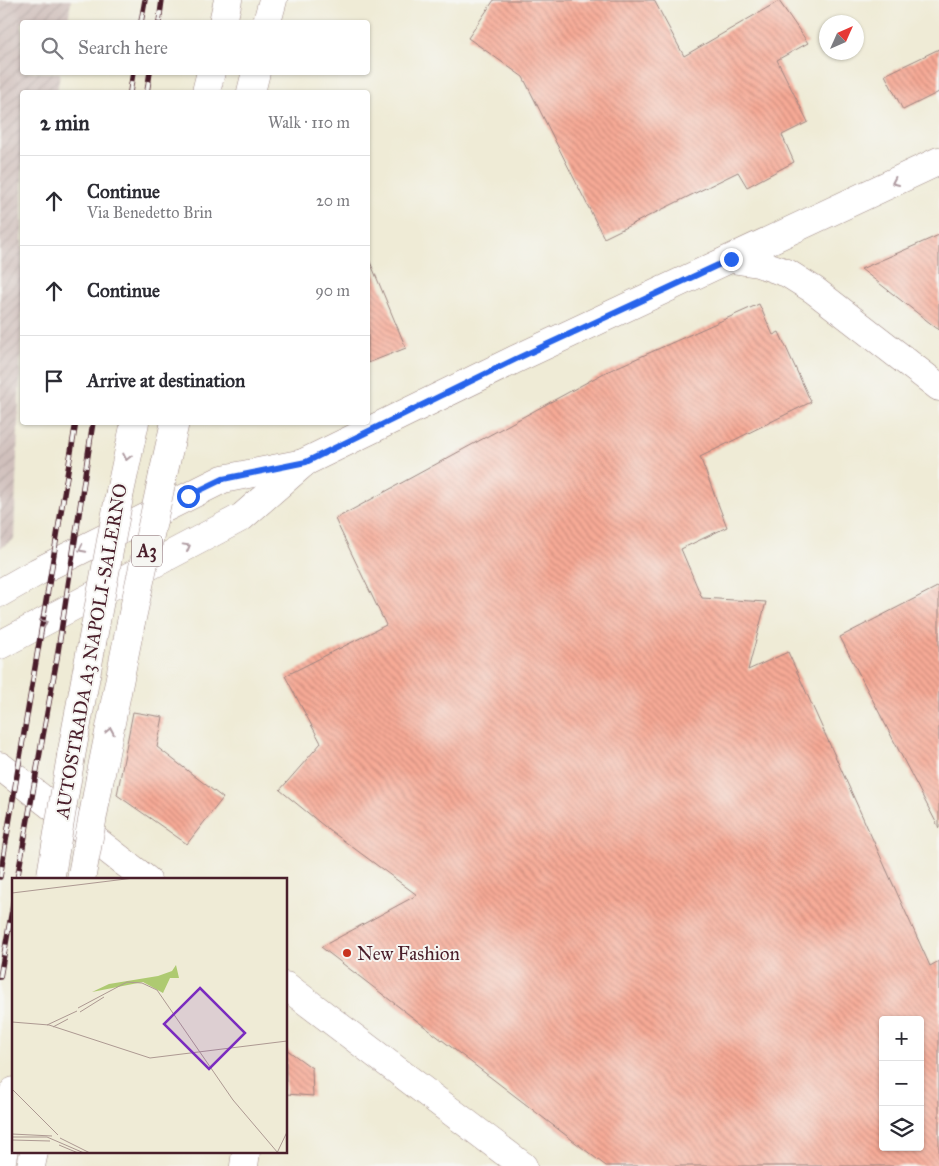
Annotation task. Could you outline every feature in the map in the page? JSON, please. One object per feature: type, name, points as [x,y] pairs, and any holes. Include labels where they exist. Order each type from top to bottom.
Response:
[{"type":"main road","points":[[223,20],[228,0]]},
{"type":"main road","points":[[268,20],[273,0]]},
{"type":"main road","points":[[206,90],[210,75]]},
{"type":"main road","points":[[252,90],[255,75]]},
{"type":"main road","points":[[0,645],[242,517],[306,462],[516,359],[939,161]]},
{"type":"main road","points":[[731,259],[758,263],[787,273],[807,286],[939,387]]},
{"type":"main road","name":"AUTOSTRADA A3 NAPOLI-SALERNO","points":[[51,877],[71,756],[133,425]]},
{"type":"main road","name":"AUTOSTRADA A3 NAPOLI-SALERNO","points":[[81,878],[130,627],[174,425]]},
{"type":"main road","points":[[0,593],[37,572],[223,479],[306,462]]},
{"type":"main road","points":[[0,766],[144,878]]},
{"type":"main road","points":[[288,988],[523,1166]]},
{"type":"main road","points":[[1,1166],[12,1103]]},
{"type":"shaded area","points":[[0,0],[71,0],[68,20],[20,20],[20,75],[60,75],[57,90],[20,90],[20,371],[14,539],[0,548]]},
{"type":"building","points":[[494,0],[654,0],[684,56],[779,1],[808,43],[777,60],[808,122],[782,135],[794,162],[747,187],[738,172],[604,238],[523,77],[468,38]]},
{"type":"building","points":[[939,49],[939,92],[903,110],[885,75]]},
{"type":"building","points":[[939,235],[939,330],[861,269]]},
{"type":"building","points":[[370,262],[406,348],[370,362]]},
{"type":"building","points":[[759,304],[773,335],[779,332],[811,402],[700,457],[727,527],[681,549],[702,598],[766,602],[748,670],[788,652],[930,966],[939,961],[939,1166],[606,1166],[321,947],[417,895],[324,826],[280,790],[321,743],[285,676],[386,625],[335,519],[604,373]]},
{"type":"building","points":[[939,586],[939,828],[840,637]]},
{"type":"building","points":[[133,712],[163,717],[157,747],[223,798],[187,844],[117,795]]},
{"type":"building","points":[[288,1050],[312,1068],[313,1096],[288,1094]]},
{"type":"railway","points":[[141,20],[145,0]]},
{"type":"railway","points":[[159,20],[162,0]]},
{"type":"railway","points":[[130,90],[133,75]]},
{"type":"railway","points":[[147,90],[150,75]]},
{"type":"railway","points":[[0,877],[75,425]]},
{"type":"railway","points":[[17,878],[57,658],[93,425]]},
{"type":"railway","points":[[0,977],[12,910]]},
{"type":"place","name":"New Fashion","points":[[347,953]]},
{"type":"route","points":[[188,496],[223,479],[306,462],[516,359],[731,259]]}]
